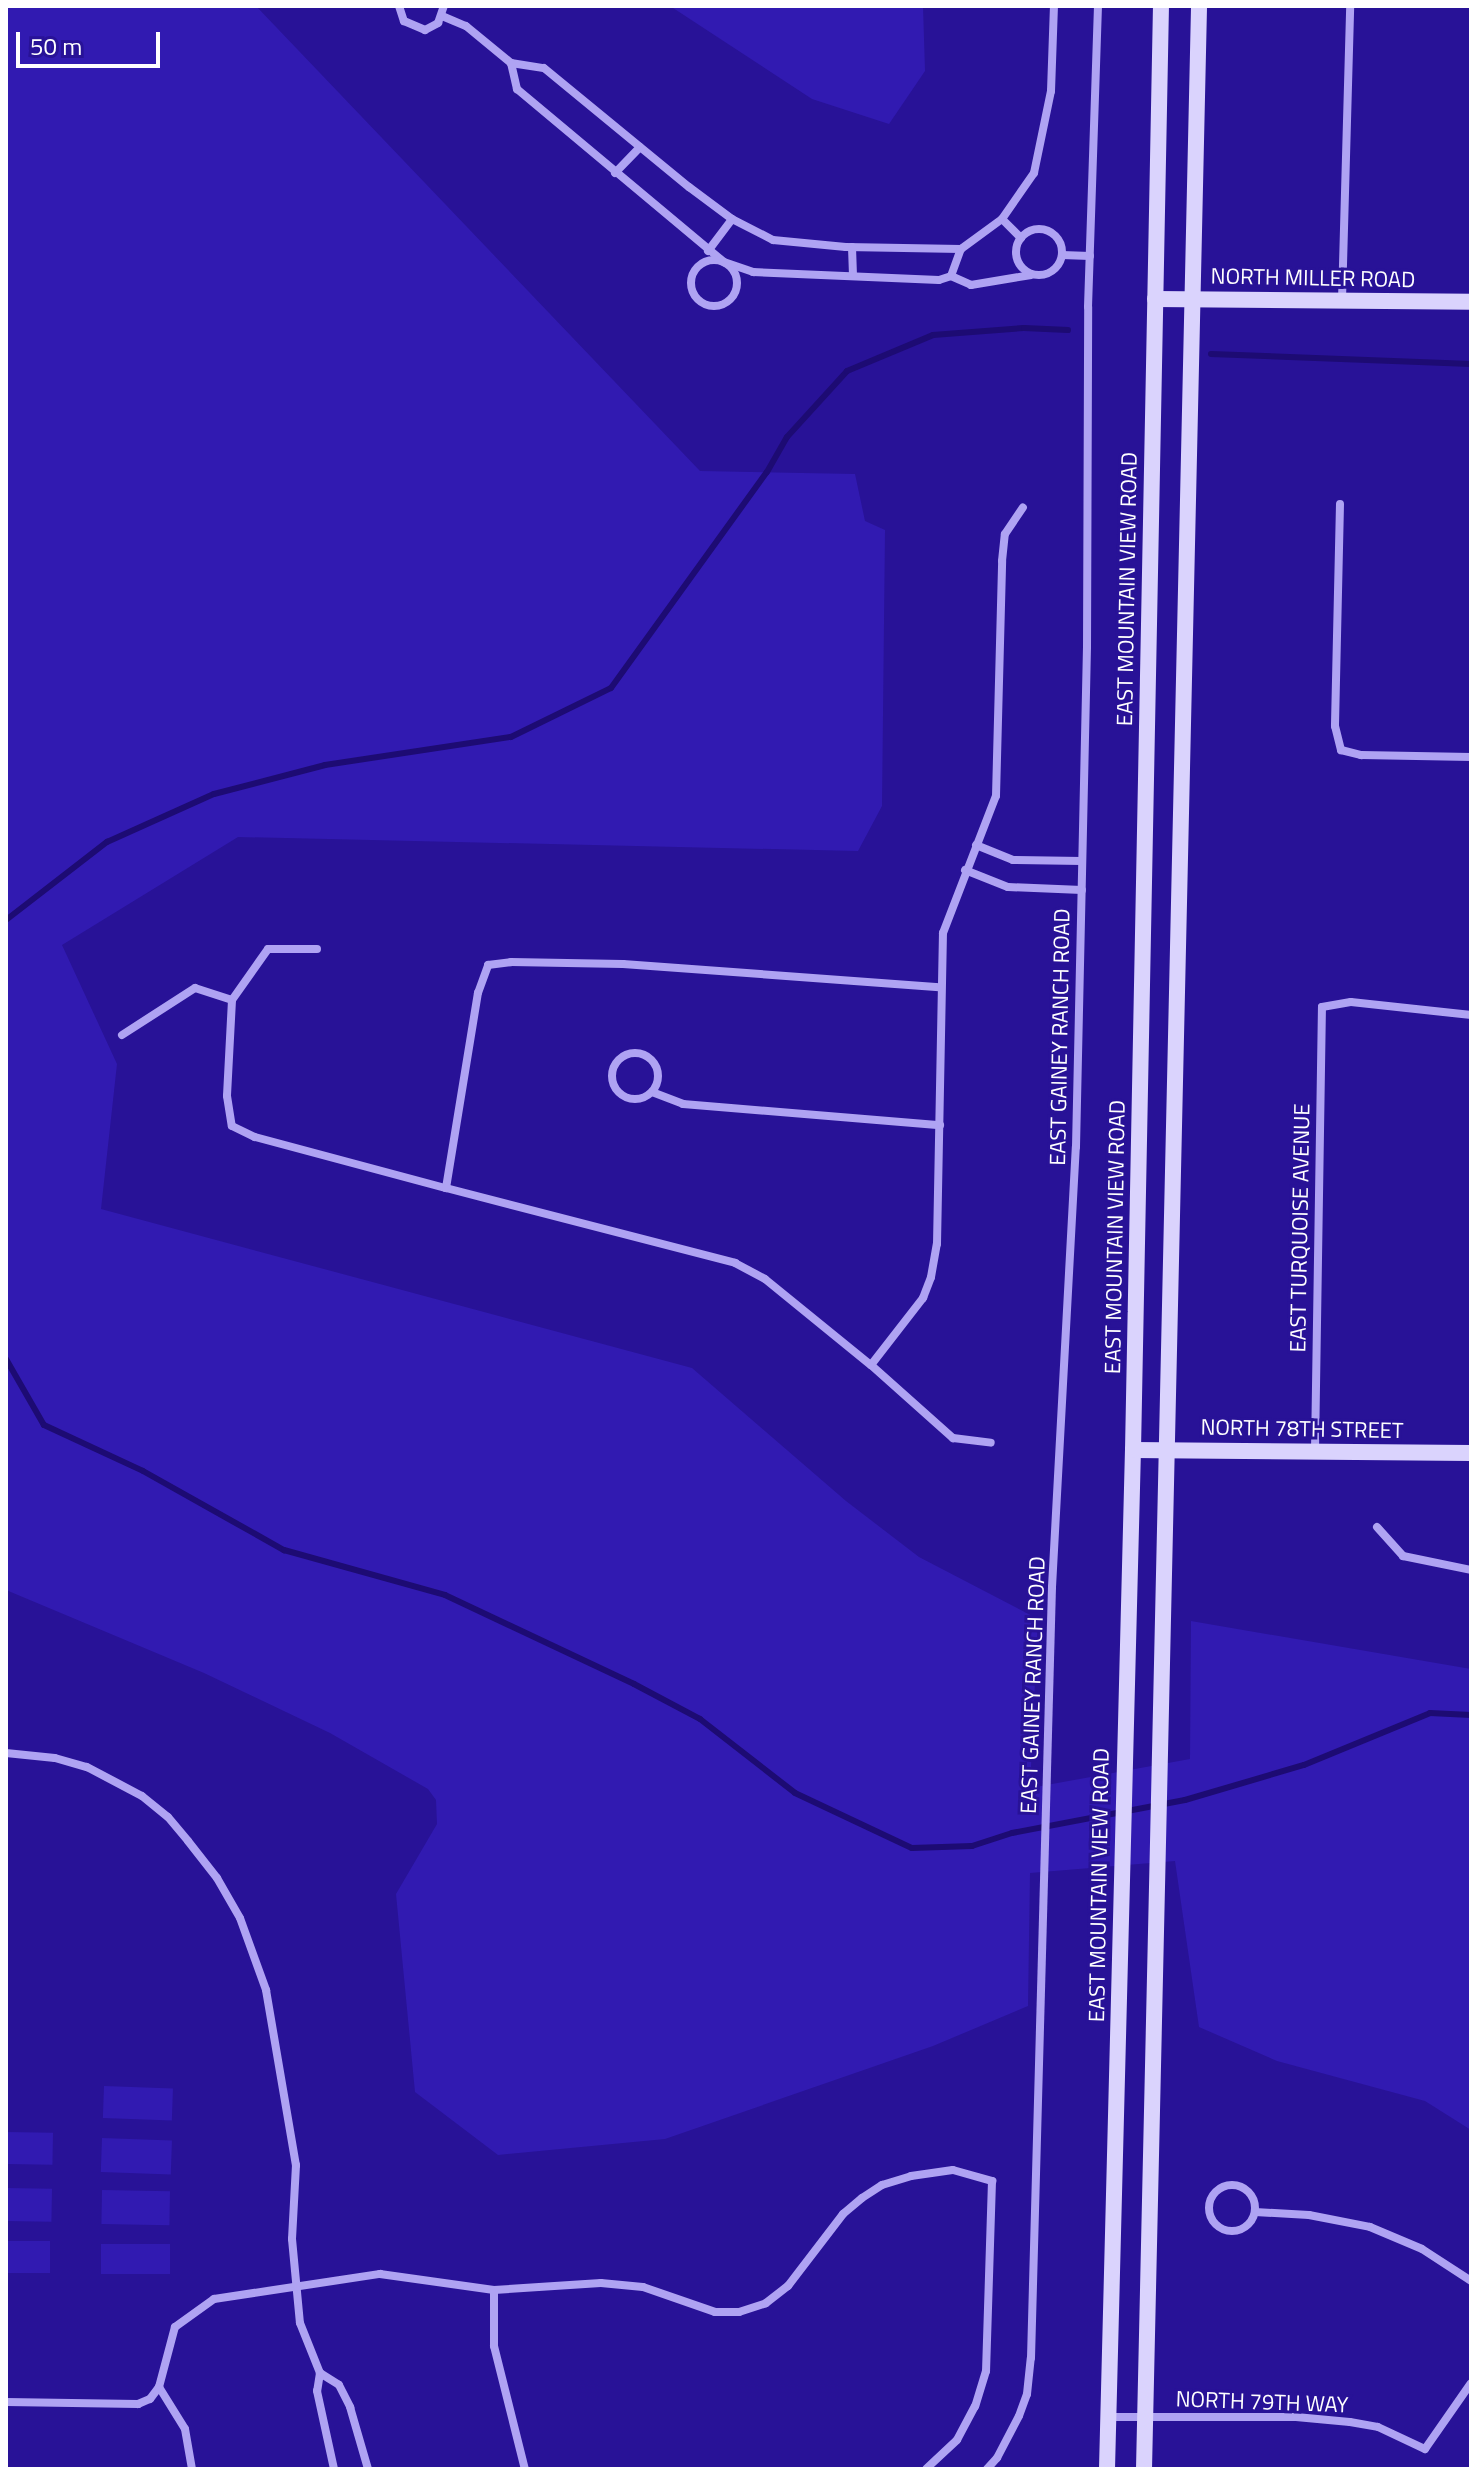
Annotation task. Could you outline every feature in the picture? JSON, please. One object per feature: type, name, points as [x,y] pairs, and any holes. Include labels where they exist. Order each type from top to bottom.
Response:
[{"type":"main road","name":"EAST MOUNTAIN VIEW ROAD","points":[[1107,2469],[1133,1450],[1161,6]]},
{"type":"main road","points":[[1144,2469],[1199,6]]},
{"type":"main road","name":"NORTH MILLER ROAD","points":[[1155,299],[1471,302]]},
{"type":"main road","name":"NORTH 78TH STREET","points":[[1133,1450],[1471,1453]]},
{"type":"street","points":[[399,6],[404,21],[417,29],[432,27],[442,16],[444,6]]},
{"type":"street","points":[[951,276],[961,249],[1002,219],[1034,173],[1051,91],[1054,6]]},
{"type":"street","name":"EAST GAINEY RANCH ROAD","points":[[987,2469],[997,2458],[1019,2416],[1027,2394],[1031,2358],[1046,1898],[1052,1587],[1072,1268],[1082,890],[1090,256],[1098,6]]},
{"type":"street","points":[[1342,300],[1350,6]]},
{"type":"street","points":[[442,16],[466,26],[511,63],[544,68],[732,219],[773,240],[852,247],[961,249]]},
{"type":"street","points":[[511,63],[517,89],[724,262],[735,273],[736,288],[721,305],[706,305],[695,296],[693,274],[703,263],[724,262],[753,272],[939,280],[951,276],[971,285],[1034,274],[1055,269],[1062,255],[1059,241],[1048,231],[1033,230],[1021,238],[1017,259],[1034,274]]},
{"type":"street","points":[[615,173],[640,147]]},
{"type":"street","points":[[708,251],[732,219]]},
{"type":"street","points":[[1002,219],[1021,238]]},
{"type":"street","points":[[852,247],[853,276]]},
{"type":"street","points":[[1062,255],[1090,256]]},
{"type":"street","points":[[1340,504],[1335,726],[1341,750],[1361,755],[1471,757]]},
{"type":"street","points":[[871,1365],[923,1298],[931,1277],[937,1244],[939,987],[945,924],[996,796],[1005,534],[1023,507]]},
{"type":"street","points":[[976,845],[1013,860],[1082,861]]},
{"type":"street","name":"EAST GAINEY RANCH ROAD","points":[[965,870],[1008,887],[1082,890]]},
{"type":"street","points":[[317,949],[268,949],[232,1000],[227,1096],[232,1126],[255,1137],[735,1263],[765,1279],[871,1365],[953,1438],[991,1443]]},
{"type":"street","points":[[446,1188],[478,993],[488,965],[511,962],[623,964],[939,987]]},
{"type":"street","points":[[122,1035],[195,988],[232,1000]]},
{"type":"street","name":"EAST TURQUOISE AVENUE","points":[[1315,1450],[1322,1007],[1351,1002],[1471,1015]]},
{"type":"street","points":[[652,1092],[658,1070],[650,1057],[628,1053],[616,1062],[611,1077],[623,1096],[638,1099],[652,1092],[683,1104],[940,1125]]},
{"type":"street","points":[[1377,1527],[1403,1556],[1471,1570]]},
{"type":"street","points":[[6,1753],[55,1758],[87,1767],[142,1796],[168,1817],[188,1841],[217,1878],[240,1918],[266,1990],[296,2165],[292,2239],[295,2286],[300,2323],[320,2373],[317,2391],[334,2469]]},
{"type":"street","points":[[6,2402],[138,2404],[150,2399],[159,2387],[175,2327],[214,2299],[380,2274],[494,2290],[601,2283],[643,2287],[715,2312],[739,2312],[766,2303],[788,2286],[843,2214],[882,2185],[911,2176],[953,2170],[980,2174],[992,2181],[986,2371],[975,2406],[957,2440],[926,2469]]},
{"type":"street","points":[[1234,2185],[1252,2197],[1255,2212],[1248,2226],[1234,2232],[1219,2228],[1209,2208],[1214,2193],[1234,2185]]},
{"type":"street","points":[[1255,2212],[1309,2215],[1370,2227],[1422,2249],[1471,2281]]},
{"type":"street","points":[[494,2290],[494,2346],[525,2469]]},
{"type":"street","points":[[320,2373],[339,2385],[350,2407],[368,2469]]},
{"type":"street","name":"NORTH 79TH WAY","points":[[1108,2417],[1296,2417],[1350,2422],[1378,2427],[1425,2449],[1471,2383]]},
{"type":"street","points":[[159,2387],[185,2429],[192,2469]]},
{"type":"shaded area","points":[[6,6],[256,6],[700,471],[855,474],[865,521],[885,530],[882,806],[858,851],[238,837],[62,945],[117,1064],[101,1209],[692,1368],[846,1501],[919,1557],[1038,1619],[1030,1788],[1190,1759],[1191,1621],[1471,1669],[1471,2130],[1425,2101],[1277,2061],[1199,2027],[1175,1861],[1030,1873],[1028,2006],[933,2046],[665,2139],[498,2155],[415,2092],[396,1894],[437,1824],[436,1800],[428,1789],[330,1733],[204,1673],[6,1590]]},
{"type":"shaded area","points":[[670,6],[923,6],[925,71],[889,124],[812,99]]},
{"type":"shaded area","points":[[104,2086],[173,2088],[172,2120],[103,2118]]},
{"type":"shaded area","points":[[6,2132],[53,2133],[52,2165],[6,2164]]},
{"type":"shaded area","points":[[102,2138],[172,2140],[171,2174],[101,2172]]},
{"type":"shaded area","points":[[6,2188],[52,2189],[51,2222],[6,2221]]},
{"type":"shaded area","points":[[102,2190],[170,2191],[169,2225],[101,2224]]},
{"type":"shaded area","points":[[6,2241],[50,2241],[50,2273],[6,2273]]},
{"type":"shaded area","points":[[101,2244],[170,2244],[170,2274],[101,2274]]},
{"type":"waterway","points":[[6,920],[107,842],[214,794],[325,765],[511,737],[611,688],[767,472],[787,437],[847,371],[933,335],[1024,328],[1068,330]]},
{"type":"waterway","points":[[1211,354],[1471,364]]},
{"type":"waterway","points":[[6,1359],[44,1425],[143,1471],[284,1550],[445,1595],[634,1684],[700,1719],[795,1793],[912,1848],[972,1846],[1012,1833],[1185,1800],[1304,1765],[1430,1713],[1471,1715]]}]
